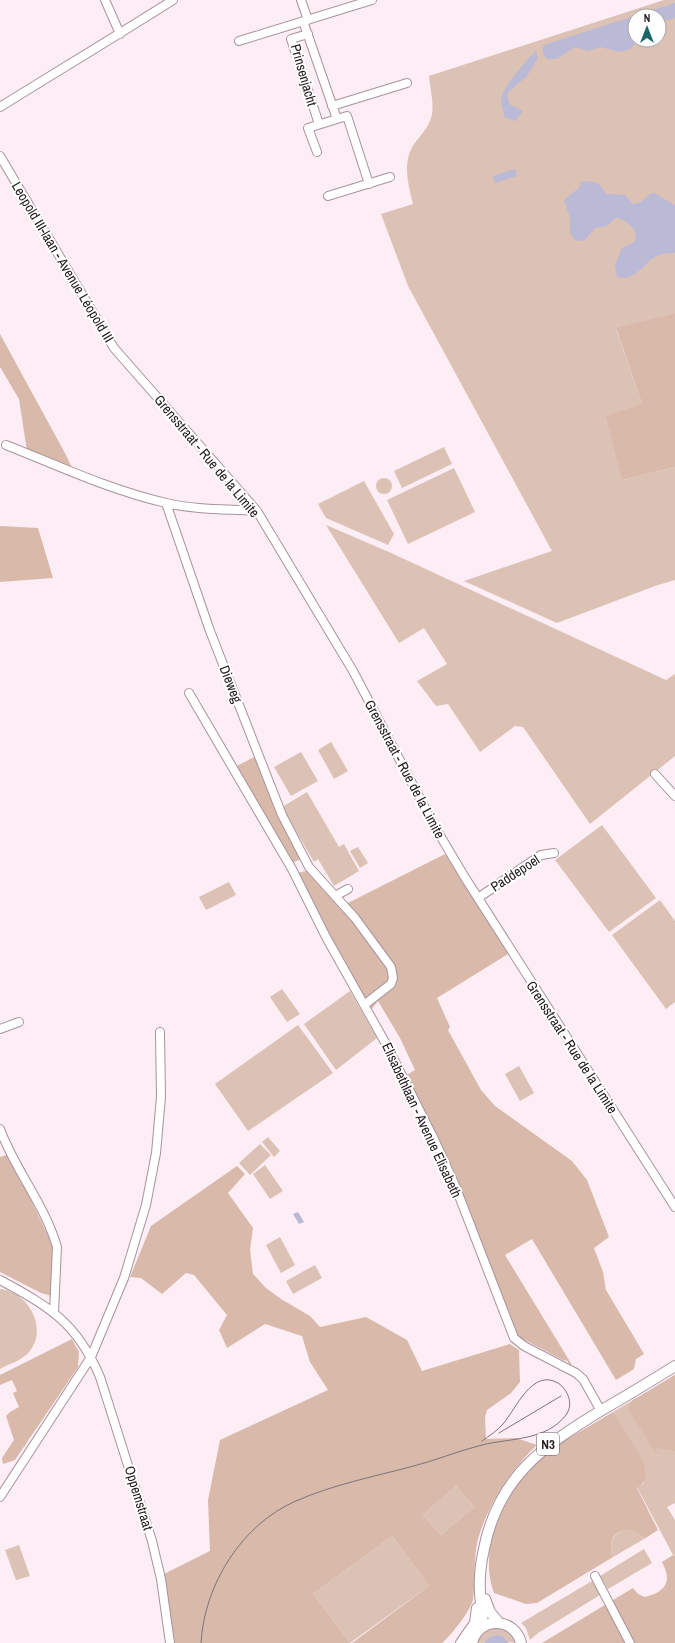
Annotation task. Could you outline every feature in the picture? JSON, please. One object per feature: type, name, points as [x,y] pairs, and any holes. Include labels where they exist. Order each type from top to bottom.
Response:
[{"type":"main road","name":"N3","points":[[461,1643],[475,1623],[480,1592],[484,1549],[492,1519],[507,1490],[516,1477],[533,1458],[553,1441],[675,1366]]},
{"type":"main road","name":"N3","points":[[481,1571],[487,1607],[493,1618],[499,1623],[514,1630],[521,1643]]},
{"type":"main road","name":"N3","points":[[480,1592],[483,1617],[481,1628]]},
{"type":"main road","points":[[471,1642],[481,1628],[499,1623]]},
{"type":"street","points":[[105,0],[120,34]]},
{"type":"street","points":[[0,107],[173,0]]},
{"type":"street","name":"Prinsenjacht","points":[[301,0],[308,34],[337,119],[308,128],[316,152]]},
{"type":"street","points":[[239,41],[372,0]]},
{"type":"street","name":"Prinsenjacht","points":[[308,34],[292,39],[319,124]]},
{"type":"street","name":"Prinsenjacht","points":[[332,106],[407,83]]},
{"type":"street","points":[[337,119],[347,116],[369,184]]},
{"type":"street","name":"Leopold III-laan - Avenue Léopold III","points":[[0,156],[114,348]]},
{"type":"street","points":[[328,196],[390,177]]},
{"type":"street","name":"Grensstraat - Rue de la Limite","points":[[114,348],[257,511],[353,671],[435,827],[478,898],[675,1207]]},
{"type":"street","points":[[6,445],[113,488],[166,503],[211,509],[257,511]]},
{"type":"street","name":"Dieweg","points":[[166,503],[210,631],[277,805],[306,862],[366,932],[385,958],[392,971],[393,979],[389,987],[364,1005]]},
{"type":"street","name":"Elisabethlaan - Avenue Elisabeth","points":[[189,693],[292,869],[326,937],[386,1044],[445,1162],[514,1338],[524,1346],[576,1372],[583,1379],[601,1411]]},
{"type":"street","points":[[655,774],[675,796]]},
{"type":"street","name":"Paddepoel","points":[[478,898],[542,855],[554,853]]},
{"type":"street","points":[[292,869],[306,862]]},
{"type":"street","points":[[335,896],[348,889]]},
{"type":"street","points":[[0,1029],[19,1022]]},
{"type":"street","points":[[0,1497],[91,1357],[124,1278],[146,1205],[160,1117],[160,1032]]},
{"type":"street","points":[[0,1128],[7,1148],[42,1209],[55,1240],[57,1247],[54,1312]]},
{"type":"street","name":"Oppemstraat","points":[[0,1280],[29,1295],[54,1312],[80,1339],[91,1357],[100,1377],[146,1519],[161,1580],[170,1643]]},
{"type":"street","points":[[595,1576],[630,1643]]},
{"type":"shaded area","points":[[664,0],[675,0],[675,313],[616,329],[642,404],[622,480],[675,467],[675,580],[655,586],[557,623],[464,581],[552,551],[408,286],[381,214],[413,204],[407,173],[408,158],[414,144],[430,122],[432,102],[429,76],[627,12],[627,48],[667,48],[667,8],[639,8]]},
{"type":"shaded area","points":[[675,313],[675,467],[622,480],[606,416],[642,404],[616,328]]},
{"type":"shaded area","points":[[0,334],[72,468],[27,451],[19,399],[0,367]]},
{"type":"shaded area","points":[[444,447],[452,464],[402,488],[394,471]]},
{"type":"shaded area","points":[[454,468],[475,512],[408,544],[387,500]]},
{"type":"shaded area","points":[[381,478],[387,478],[392,483],[390,492],[387,494],[381,494],[376,489],[376,483]]},
{"type":"shaded area","points":[[364,481],[394,534],[388,545],[326,518],[318,504]]},
{"type":"shaded area","points":[[326,525],[389,552],[666,680],[675,674],[675,756],[590,824],[523,727],[515,726],[480,752],[448,704],[436,706],[417,681],[447,664],[424,628],[399,643]]},
{"type":"shaded area","points":[[0,526],[38,528],[53,578],[0,582]]},
{"type":"shaded area","points":[[331,742],[348,771],[334,779],[318,750]]},
{"type":"shaded area","points":[[301,752],[318,781],[291,796],[274,767]]},
{"type":"shaded area","points":[[258,755],[301,859],[292,863],[235,767]]},
{"type":"shaded area","points":[[307,792],[339,847],[344,844],[359,871],[334,886],[318,859],[314,862],[282,807]]},
{"type":"shaded area","points":[[602,825],[656,898],[609,932],[555,860]]},
{"type":"shaded area","points":[[358,847],[368,863],[360,868],[350,851]]},
{"type":"shaded area","points":[[445,854],[508,954],[437,998],[450,1027],[448,1030],[481,1090],[495,1106],[572,1161],[587,1180],[609,1237],[594,1248],[603,1272],[606,1290],[644,1354],[636,1359],[634,1369],[616,1380],[532,1239],[505,1255],[572,1365],[568,1363],[568,1361],[563,1360],[517,1336],[405,1076],[415,1070],[400,1038],[378,1001],[371,1010],[328,935],[298,873],[313,869],[346,904]]},
{"type":"shaded area","points":[[229,882],[236,895],[206,910],[199,897]]},
{"type":"shaded area","points":[[660,900],[675,921],[675,1002],[666,1009],[612,935]]},
{"type":"shaded area","points":[[282,989],[300,1014],[287,1022],[270,997]]},
{"type":"shaded area","points":[[350,991],[377,1038],[336,1070],[304,1024]]},
{"type":"shaded area","points":[[298,1025],[333,1073],[248,1131],[215,1084]]},
{"type":"shaded area","points":[[519,1066],[534,1093],[520,1101],[505,1074]]},
{"type":"shaded area","points":[[268,1137],[280,1151],[274,1157],[262,1142]]},
{"type":"shaded area","points":[[260,1144],[271,1155],[250,1175],[239,1163]]},
{"type":"shaded area","points":[[9,1154],[54,1248],[52,1296],[41,1293],[0,1272],[0,1157]]},
{"type":"shaded area","points":[[265,1165],[283,1191],[270,1199],[253,1174]]},
{"type":"shaded area","points":[[237,1166],[245,1174],[228,1193],[253,1228],[250,1250],[253,1274],[266,1288],[281,1299],[310,1316],[320,1327],[366,1317],[407,1340],[422,1371],[510,1344],[519,1350],[520,1382],[511,1393],[487,1410],[485,1417],[486,1439],[516,1438],[537,1445],[509,1476],[488,1512],[476,1546],[472,1604],[450,1635],[442,1643],[352,1643],[429,1586],[392,1536],[313,1594],[350,1643],[171,1643],[160,1576],[210,1551],[208,1500],[220,1440],[328,1390],[310,1362],[302,1336],[265,1324],[227,1348],[219,1330],[227,1315],[194,1275],[186,1273],[162,1294],[141,1278],[130,1277],[151,1226]],"holes":[[[456,1486],[474,1507],[441,1535],[423,1515]]]},
{"type":"shaded area","points":[[280,1237],[295,1265],[281,1273],[266,1245]]},
{"type":"shaded area","points":[[315,1265],[322,1278],[293,1294],[286,1281]]},
{"type":"shaded area","points":[[0,1289],[19,1297],[27,1304],[36,1322],[37,1332],[35,1343],[26,1355],[20,1360],[0,1369]]},
{"type":"shaded area","points":[[72,1339],[79,1352],[78,1367],[15,1460],[3,1464],[2,1458],[14,1440],[6,1416],[19,1407],[13,1393],[17,1391],[12,1380],[0,1385],[0,1375]]},
{"type":"shaded area","points":[[675,1375],[675,1503],[667,1507],[675,1520],[675,1556],[673,1555],[637,1487],[643,1484],[646,1471],[613,1412]]},
{"type":"shaded area","points":[[675,1375],[675,1451],[656,1448],[657,1455],[628,1409],[632,1401]]},
{"type":"shaded area","points":[[613,1412],[645,1466],[645,1480],[637,1488],[658,1530],[644,1539],[637,1533],[631,1531],[624,1530],[619,1532],[614,1536],[612,1542],[611,1549],[613,1557],[537,1603],[526,1604],[494,1593],[490,1575],[489,1557],[492,1538],[506,1502],[516,1485],[527,1471],[548,1451]]},
{"type":"shaded area","points":[[456,1486],[474,1507],[441,1535],[423,1515]]},
{"type":"shaded area","points":[[627,1529],[636,1532],[644,1539],[613,1557],[611,1548],[613,1539],[618,1533]]},
{"type":"shaded area","points":[[392,1536],[429,1586],[350,1643],[313,1594]]},
{"type":"shaded area","points":[[19,1545],[30,1576],[16,1580],[5,1550]]},
{"type":"shaded area","points":[[644,1549],[652,1563],[608,1589],[600,1576]]},
{"type":"shaded area","points":[[673,1555],[675,1556],[675,1643],[542,1643],[633,1588],[638,1594],[645,1597],[658,1592],[667,1581],[667,1575],[662,1562]]},
{"type":"shaded area","points":[[592,1581],[600,1595],[538,1633],[530,1640],[526,1628],[521,1623]]},
{"type":"shaded area","points":[[491,1628],[507,1631],[517,1643],[476,1643],[482,1634]]},
{"type":"water","points":[[675,3],[675,18],[667,20],[667,8],[659,8]]},
{"type":"water","points":[[627,18],[627,48],[631,48],[621,52],[600,47],[589,51],[575,47],[557,59],[547,59],[543,54],[543,46]]},
{"type":"water","points":[[536,51],[538,58],[527,76],[507,93],[509,104],[523,111],[515,121],[504,117],[501,101],[502,94],[527,60]]},
{"type":"water","points":[[515,169],[517,176],[495,183],[493,176]]},
{"type":"water","points":[[590,181],[599,184],[606,194],[625,195],[633,204],[643,201],[649,195],[654,193],[675,205],[675,253],[663,254],[653,258],[630,277],[617,277],[615,265],[622,248],[633,243],[636,238],[634,230],[628,223],[624,220],[616,218],[607,226],[595,228],[584,241],[575,240],[570,233],[570,218],[564,200],[580,187],[581,182]]},
{"type":"water","points":[[298,1212],[304,1222],[299,1224],[293,1214]]},
{"type":"water","points":[[497,1635],[503,1637],[509,1643],[484,1643],[490,1637]]},
{"type":"tram line","points":[[201,1643],[204,1621],[210,1600],[218,1579],[229,1559],[243,1541],[259,1525],[277,1511],[310,1495],[338,1486],[419,1465],[482,1445],[527,1437],[548,1430],[558,1423],[568,1411],[570,1402],[565,1389],[558,1383],[549,1380],[540,1381],[533,1385],[519,1400],[501,1427],[482,1441]]},
{"type":"tram line","points":[[499,1433],[561,1396]]}]
